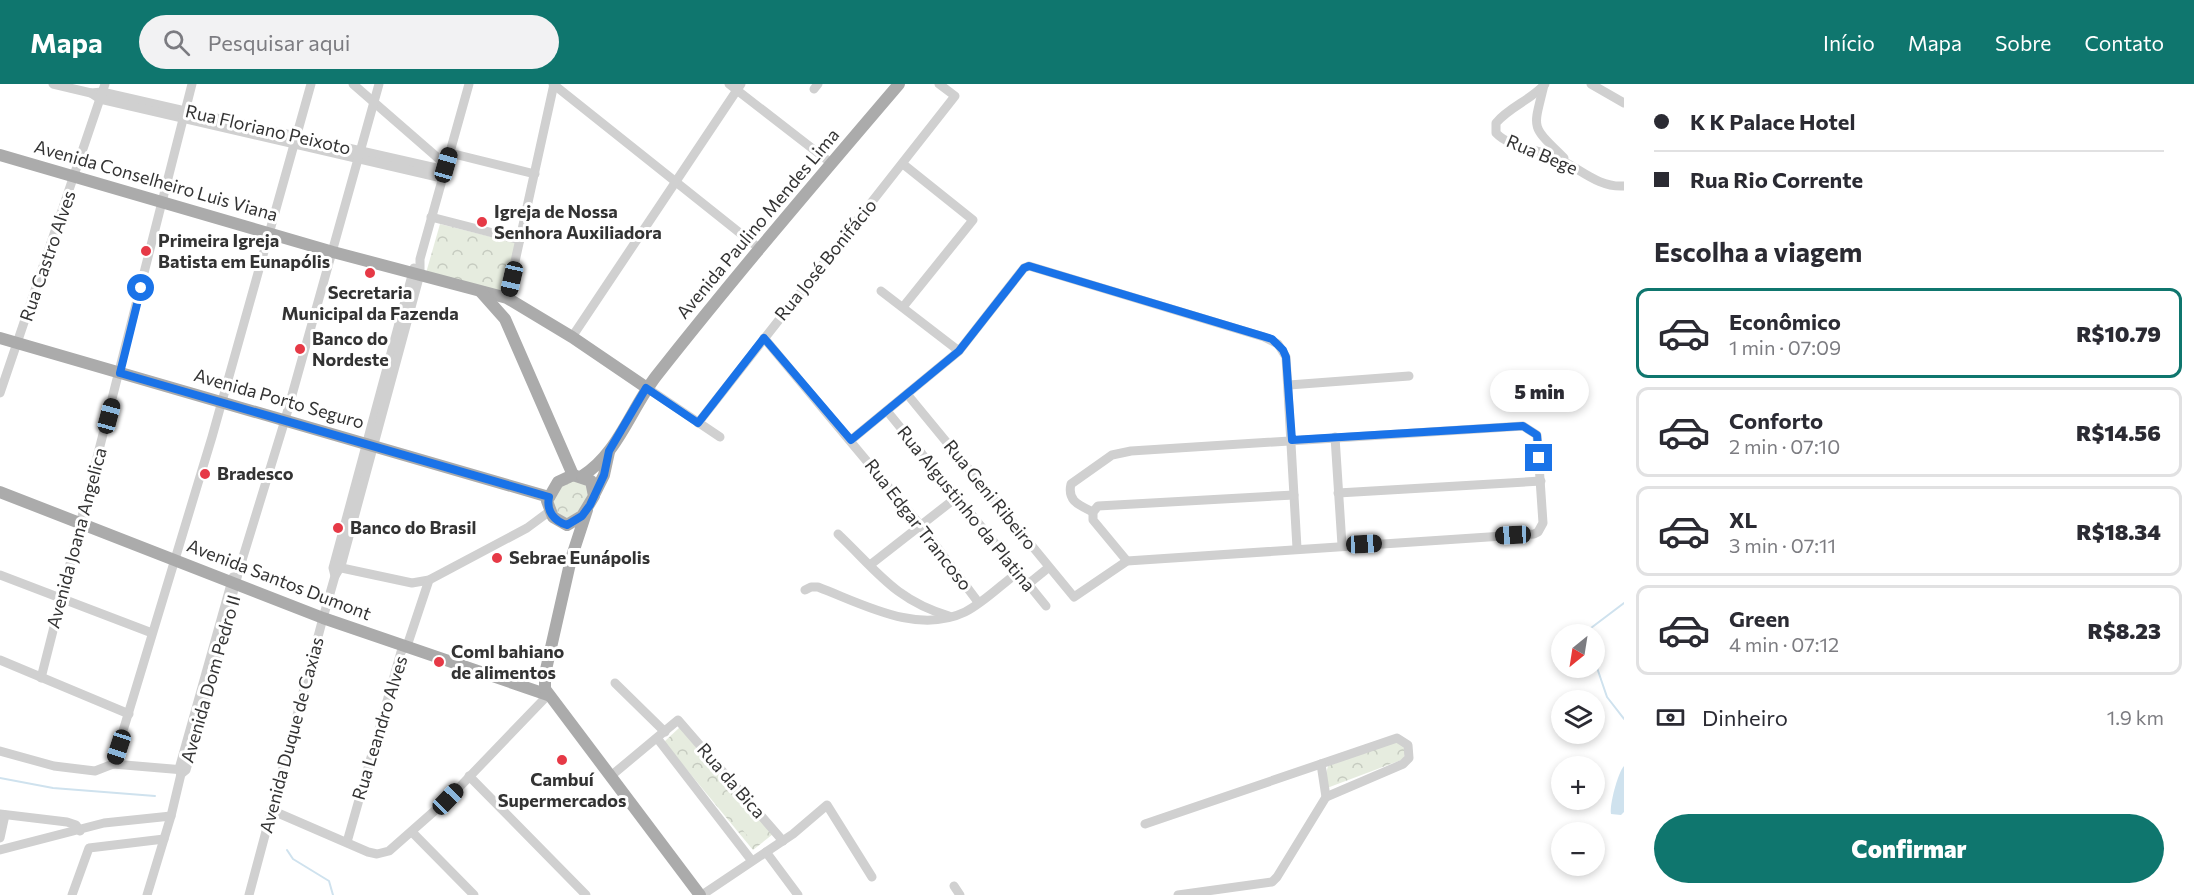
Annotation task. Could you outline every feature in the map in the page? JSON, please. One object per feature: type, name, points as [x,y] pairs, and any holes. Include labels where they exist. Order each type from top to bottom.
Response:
[{"type":"main road","name":"Avenida Paulino Mendes Lima","points":[[609,451],[646,388],[899,84]]},
{"type":"main road","name":"Avenida Conselheiro Luis Viana","points":[[0,155],[333,252],[507,298],[572,337],[646,388]]},
{"type":"main road","points":[[480,291],[505,319],[577,475],[593,484],[594,496]]},
{"type":"main road","points":[[505,319],[504,308],[507,298]]},
{"type":"main road","name":"Avenida Porto Seguro","points":[[0,338],[549,497]]},
{"type":"main road","points":[[569,525],[556,520],[550,511],[549,497],[558,482],[598,465],[609,451]]},
{"type":"main road","points":[[609,451],[604,475],[587,510],[571,559],[545,674],[548,695],[612,775],[701,895]]},
{"type":"main road","name":"Avenida Santos Dumont","points":[[0,492],[323,618],[548,695]]},
{"type":"main road","points":[[569,525],[587,510]]},
{"type":"main road","points":[[569,525],[571,559]]},
{"type":"street","name":"Rua Floriano Peixoto","points":[[53,84],[91,93],[102,92],[184,115],[360,155],[444,171]]},
{"type":"street","name":"Avenida Joana Angelica","points":[[41,678],[192,84]]},
{"type":"street","points":[[113,764],[222,402],[311,84]]},
{"type":"street","points":[[353,84],[444,171]]},
{"type":"street","name":"Avenida Dom Pedro II","points":[[147,895],[171,816],[233,583],[285,420],[379,84]]},
{"type":"street","name":"Avenida Duque de Caxias","points":[[249,895],[369,443],[469,84]]},
{"type":"street","points":[[507,298],[554,84],[760,249]]},
{"type":"street","points":[[729,84],[739,87],[831,163]]},
{"type":"street","name":"Rua José Bonifácio","points":[[698,423],[955,96],[939,84]]},
{"type":"street","points":[[1591,84],[1624,103]]},
{"type":"street","points":[[1544,85],[1536,130],[1567,162]]},
{"type":"street","name":"Rua Bege","points":[[1544,85],[1503,115],[1496,123],[1496,133],[1505,140],[1567,162],[1604,184],[1624,186]]},
{"type":"street","points":[[572,337],[739,87]]},
{"type":"street","name":"Rua Castro Alves","points":[[0,393],[102,92]]},
{"type":"street","points":[[450,153],[535,174]]},
{"type":"street","points":[[903,164],[973,220],[903,307]]},
{"type":"street","points":[[431,217],[520,240]]},
{"type":"street","points":[[851,440],[959,351],[1024,268],[1029,266],[1272,339],[1283,350],[1289,385],[1297,548]]},
{"type":"street","points":[[881,291],[959,351]]},
{"type":"street","name":"Rua Edgar Trancoso","points":[[764,338],[921,526],[978,602]]},
{"type":"street","points":[[1289,385],[1409,376]]},
{"type":"street","name":"Avenida Conselheiro Luis Viana","points":[[646,388],[720,437]]},
{"type":"street","name":"Rua Geni Ribeiro","points":[[907,393],[1074,597],[1127,561]]},
{"type":"street","name":"Rua Algustinho da Platina","points":[[887,411],[1046,606]]},
{"type":"street","points":[[1093,512],[1074,503],[1069,493],[1071,484],[1112,455],[1131,451],[1523,426],[1537,435],[1543,523],[1538,532],[1127,561],[1093,520],[1093,512],[1098,506],[1294,495]]},
{"type":"street","points":[[1335,437],[1342,545]]},
{"type":"street","points":[[1338,493],[1541,480]]},
{"type":"street","points":[[870,565],[957,496]]},
{"type":"street","points":[[337,570],[412,583],[429,580],[526,528],[550,511]]},
{"type":"street","points":[[838,534],[882,580],[902,596],[922,607],[949,616]]},
{"type":"street","points":[[1027,585],[1048,568]]},
{"type":"street","points":[[805,590],[814,586],[909,619],[930,621],[964,612],[1017,573]]},
{"type":"street","points":[[0,577],[151,636]]},
{"type":"street","name":"Rua Leandro Alves","points":[[347,842],[404,647],[408,643],[429,580]]},
{"type":"street","points":[[0,660],[129,714]]},
{"type":"street","points":[[615,683],[661,735],[752,861]]},
{"type":"street","points":[[271,810],[368,852],[382,854],[397,846],[412,832],[548,695]]},
{"type":"street","name":"Rua da Bica","points":[[661,735],[678,720],[783,841]]},
{"type":"street","points":[[612,775],[661,735]]},
{"type":"street","points":[[1145,824],[1397,738],[1405,741],[1409,749],[1408,758],[1403,764],[1326,796],[1282,870],[1272,882],[1178,895]]},
{"type":"street","points":[[0,751],[54,766],[95,771],[113,764],[182,771]]},
{"type":"street","points":[[1321,764],[1326,796]]},
{"type":"street","points":[[469,777],[586,895]]},
{"type":"street","points":[[701,895],[783,841],[827,805],[872,877]]},
{"type":"street","points":[[0,838],[3,814],[67,822],[76,825],[80,831]]},
{"type":"street","points":[[0,850],[116,821],[171,816]]},
{"type":"street","points":[[412,832],[474,895]]},
{"type":"street","points":[[72,895],[89,848],[164,839]]},
{"type":"street","points":[[766,852],[798,895]]},
{"type":"street","points":[[954,886],[960,895]]},
{"type":"green space","points":[[440,224],[516,243],[503,292],[426,273]]},
{"type":"green space","points":[[573,478],[589,487],[589,492],[584,506],[569,520],[556,516],[552,502],[558,486]]},
{"type":"green space","points":[[680,727],[773,834],[753,850],[664,742]]},
{"type":"green space","points":[[1397,740],[1406,746],[1404,759],[1327,788],[1324,781],[1328,766]]},
{"type":"green space","points":[[741,801],[764,831],[752,841],[728,813]]},
{"type":"water","points":[[1624,766],[1624,812],[1621,815],[1611,814],[1614,789]]},
{"type":"waterway","points":[[1596,624],[1624,603]]},
{"type":"waterway","points":[[1600,678],[1607,697],[1624,719]]},
{"type":"waterway","points":[[0,778],[53,788],[155,796]]},
{"type":"waterway","points":[[287,850],[293,859],[329,881],[333,895]]},
{"type":"place","name":"Igreja de Nossa Senhora Auxiliadora","points":[[482,222]]},
{"type":"place","name":"Primeira Igreja Batista em Eunapólis","points":[[146,251]]},
{"type":"place","name":"Secretaria Municipal da Fazenda","points":[[370,273]]},
{"type":"place","name":"Banco do Nordeste","points":[[300,349]]},
{"type":"place","name":"Bradesco","points":[[205,474]]},
{"type":"place","name":"Banco do Brasil","points":[[338,528]]},
{"type":"place","name":"Sebrae Eunápolis","points":[[497,558]]},
{"type":"place","name":"Coml bahiano de alimentos","points":[[439,662]]},
{"type":"place","name":"Cambuí Supermercados","points":[[562,760]]},
{"type":"route","points":[[141,288],[120,373],[374,444],[549,497],[547,501],[553,517],[567,525],[582,516],[590,505],[604,475],[609,451],[646,388],[698,423],[764,338],[851,440],[959,351],[1024,268],[1029,266],[1272,339],[1283,350],[1286,357],[1292,440],[1523,426],[1537,435],[1539,458]]}]
